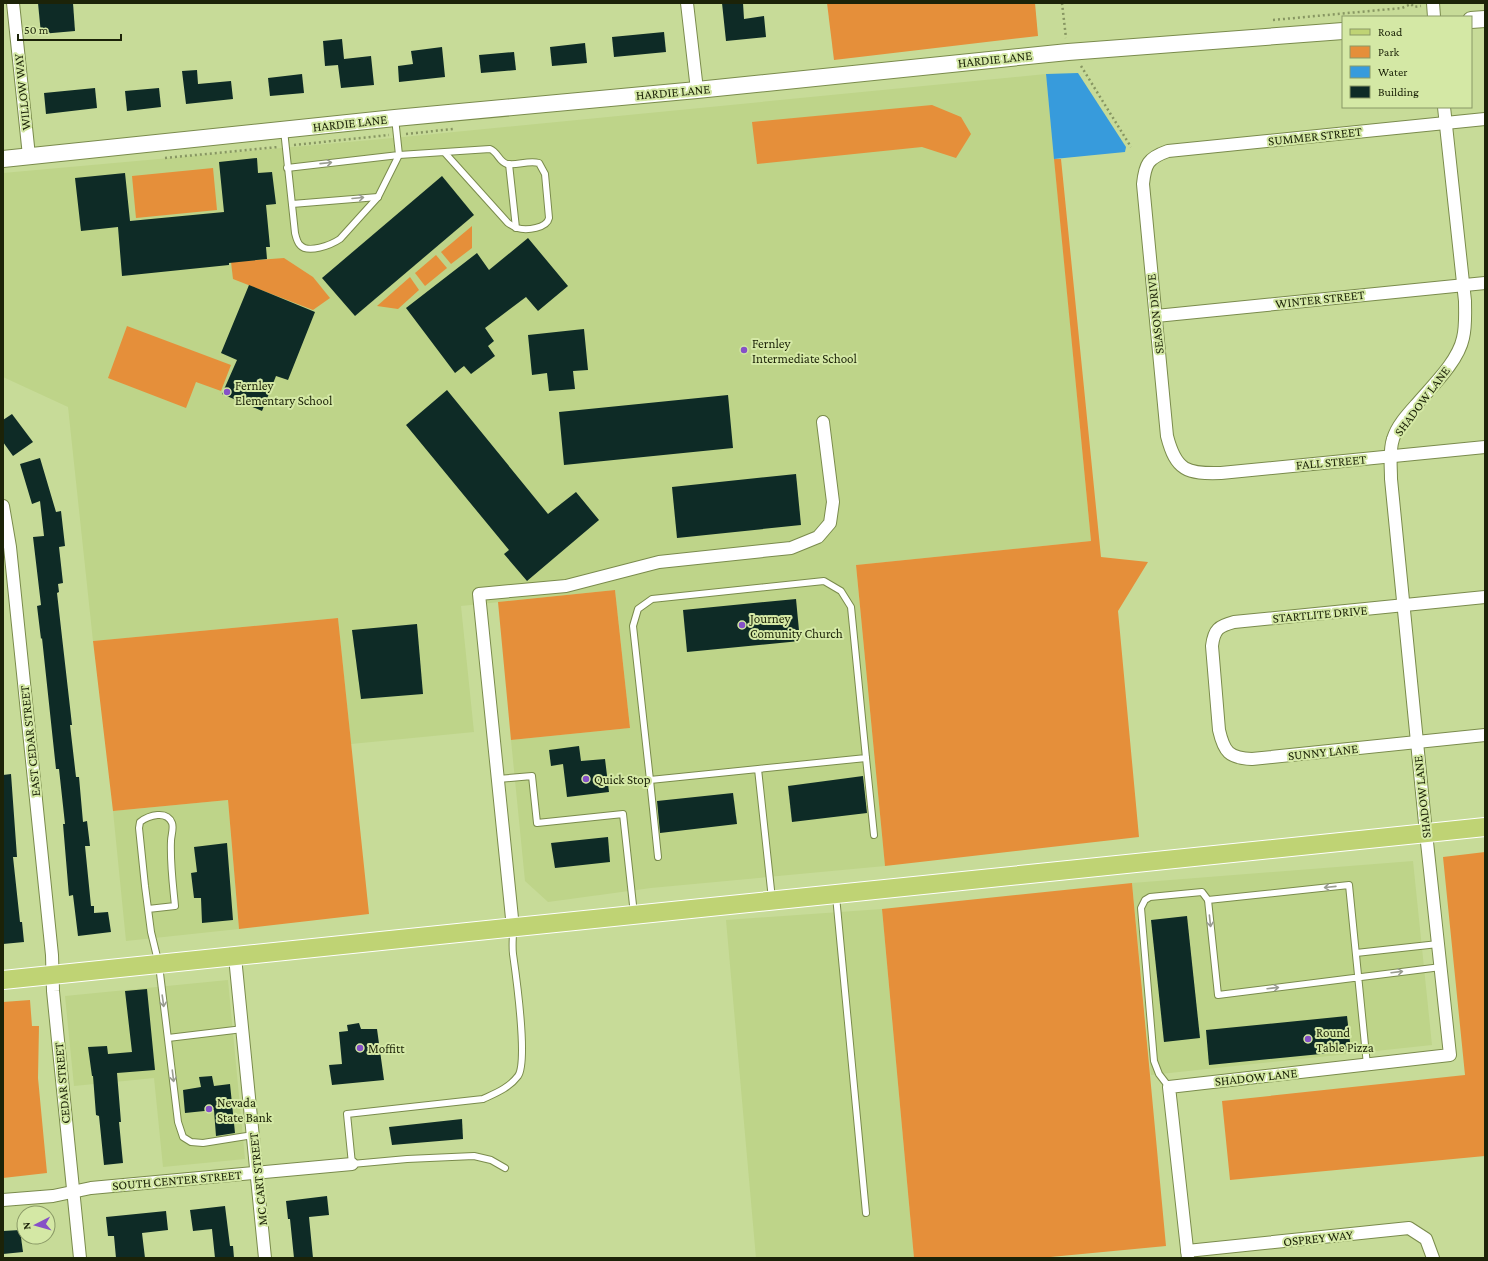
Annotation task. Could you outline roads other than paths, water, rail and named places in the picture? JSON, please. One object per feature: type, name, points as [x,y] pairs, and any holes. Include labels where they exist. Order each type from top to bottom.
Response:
[{"type":"main road","points":[[3,980],[1485,827]]},
{"type":"street","name":"WILLOW WAY","points":[[13,3],[29,156]]},
{"type":"street","points":[[687,3],[697,90]]},
{"type":"street","points":[[1432,3],[1434,16]]},
{"type":"street","points":[[1472,20],[1485,19]]},
{"type":"street","name":"HARDIE LANE","points":[[3,159],[395,118],[697,90],[1068,52],[1342,31]]},
{"type":"street","name":"SHADOW LANE","points":[[1169,1087],[1450,1056],[1391,479],[1393,440],[1402,423],[1457,354],[1463,338],[1465,321],[1464,301],[1444,108]]},
{"type":"street","name":"SUMMER STREET","points":[[1148,162],[1158,155],[1168,151],[1186,148],[1485,119]]},
{"type":"street","name":"SEASON DRIVE","points":[[1148,162],[1144,174],[1144,199],[1167,436],[1171,452],[1179,464]]},
{"type":"street","name":"WINTER STREET","points":[[1156,316],[1485,283]]},
{"type":"street","points":[[513,928],[479,594],[566,586],[659,562],[791,548],[818,537],[830,523],[833,502],[823,422]]},
{"type":"street","name":"FALL STREET","points":[[1179,464],[1189,471],[1221,473],[1485,447]]},
{"type":"street","name":"EAST CEDAR STREET","points":[[3,506],[10,554],[52,955],[52,976]]},
{"type":"street","name":"STARTLITE DRIVE","points":[[1215,689],[1212,654],[1213,636],[1217,630],[1224,625],[1234,622],[1485,597]]},
{"type":"street","name":"SUNNY LANE","points":[[1215,689],[1219,730],[1222,744],[1231,755],[1240,758],[1252,759],[1485,735]]},
{"type":"street","name":"MC CART STREET","points":[[235,957],[266,1258]]},
{"type":"street","name":"CEDAR STREET","points":[[52,976],[72,1192],[80,1258]]},
{"type":"street","points":[[1169,1087],[1187,1255]]},
{"type":"street","name":"SOUTH CENTER STREET","points":[[3,1200],[54,1196],[91,1188],[352,1164]]},
{"type":"street","name":"OSPREY WAY","points":[[1187,1255],[1409,1228],[1426,1239],[1433,1258]]},
{"type":"lane","points":[[284,130],[287,168],[297,240],[300,245],[305,248],[312,248],[334,244],[378,197],[400,155],[395,118]]},
{"type":"lane","points":[[287,168],[400,155],[490,150],[494,151],[504,163],[539,163],[545,174],[549,218],[548,222],[539,227],[522,229],[516,228],[508,223],[445,153]]},
{"type":"lane","points":[[508,164],[516,228]]},
{"type":"lane","points":[[292,204],[378,197]]},
{"type":"lane","points":[[658,857],[633,626],[638,609],[652,599],[824,581],[842,591],[851,607],[874,835]]},
{"type":"lane","points":[[650,780],[866,758]]},
{"type":"lane","points":[[758,770],[772,901]]},
{"type":"lane","points":[[498,779],[532,776],[537,823],[623,814],[634,915]]},
{"type":"lane","points":[[148,909],[175,906],[171,845],[171,833],[173,826],[172,822],[167,816],[159,815],[145,818],[140,822],[140,828],[148,909],[159,965],[178,1122],[183,1137],[191,1142],[204,1143],[253,1135]]},
{"type":"lane","points":[[1208,900],[1349,885],[1367,1065]]},
{"type":"lane","points":[[1169,1087],[1159,1074],[1154,1061],[1141,908],[1145,900],[1150,897],[1202,892],[1205,895],[1208,900],[1218,995],[1441,967]]},
{"type":"lane","points":[[836,894],[866,1213]]},
{"type":"lane","points":[[505,1168],[491,1160],[474,1156],[407,1159],[352,1164],[346,1114],[483,1099],[503,1090],[519,1075],[522,1053],[513,952],[513,928]]},
{"type":"lane","points":[[1356,954],[1438,944]]},
{"type":"lane","points":[[168,1038],[243,1029]]},
{"type":"water","points":[[1078,73],[1126,147],[1125,152],[1054,159],[1046,74]]},
{"type":"place","name":"Fernley Intermediate School","points":[[744,350]]},
{"type":"place","name":"Fernley Elementary School","points":[[227,392]]},
{"type":"place","name":"Journey Comunity Church","points":[[742,625]]},
{"type":"place","name":"Quick Stop","points":[[586,779]]},
{"type":"place","name":"Round Table Pizza","points":[[1308,1039]]},
{"type":"place","name":"Moffitt","points":[[360,1048]]},
{"type":"place","name":"Nevada State Bank","points":[[209,1109]]}]
